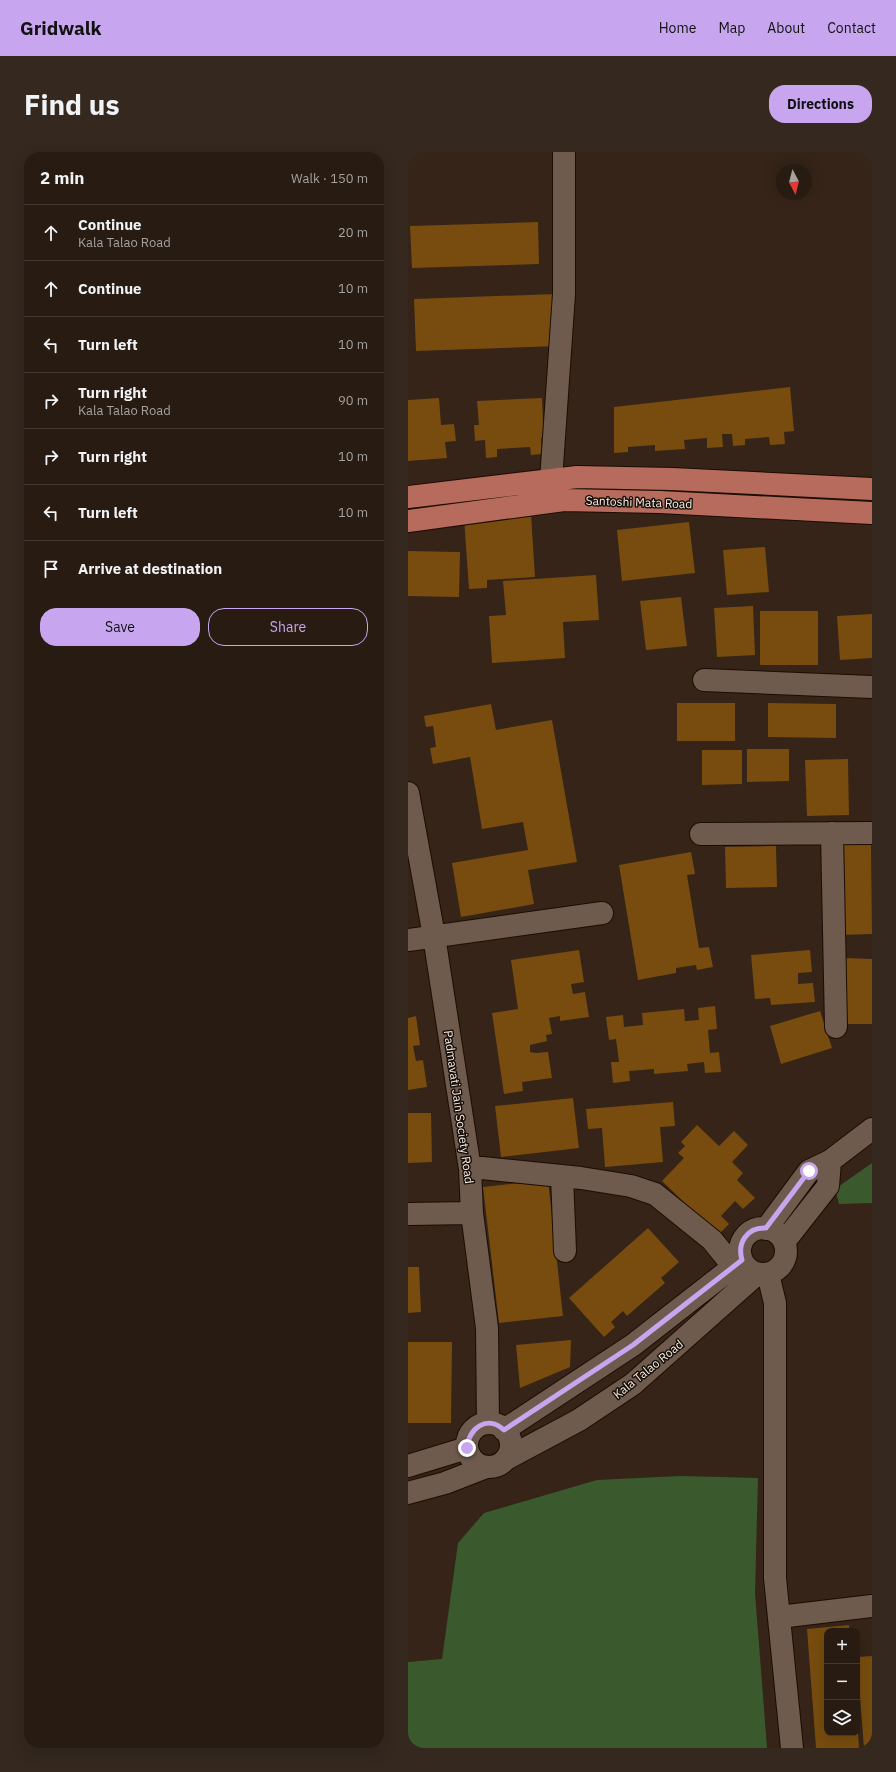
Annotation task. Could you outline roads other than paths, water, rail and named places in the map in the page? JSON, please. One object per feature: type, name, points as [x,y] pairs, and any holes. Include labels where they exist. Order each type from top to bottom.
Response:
[{"type":"main road","name":"Santoshi Mata Road","points":[[408,497],[577,477],[672,479],[872,489]]},
{"type":"main road","name":"Santoshi Mata Road","points":[[408,521],[564,500],[660,502],[872,513]]},
{"type":"street","points":[[551,480],[564,294],[564,152]]},
{"type":"street","points":[[704,680],[872,688]]},
{"type":"street","name":"Padmavati Jain Society Road","points":[[408,793],[434,936],[470,1169],[472,1213],[487,1328],[496,1426]]},
{"type":"street","points":[[702,834],[872,832]]},
{"type":"street","points":[[832,833],[836,1027]]},
{"type":"street","points":[[408,940],[602,913]]},
{"type":"street","points":[[766,1228],[809,1171],[830,1161],[872,1128]]},
{"type":"street","points":[[784,1242],[828,1186],[830,1161]]},
{"type":"street","points":[[470,1169],[482,1168],[562,1176],[631,1186],[655,1194],[712,1240],[750,1268]]},
{"type":"street","points":[[562,1176],[565,1251]]},
{"type":"street","points":[[408,1214],[472,1213]]},
{"type":"street","points":[[496,1426],[510,1438],[509,1453],[496,1463],[473,1461],[467,1448],[470,1434],[474,1429],[496,1426],[562,1392],[750,1268],[779,1268],[786,1254],[784,1242],[778,1233],[766,1228],[755,1230],[743,1239],[740,1253],[750,1268],[775,1303],[775,1578],[792,1748]]},
{"type":"street","name":"Kala Talao Road","points":[[408,1493],[445,1483],[496,1463],[579,1420],[633,1384],[750,1268]]},
{"type":"street","points":[[562,1392],[579,1420]]},
{"type":"street","points":[[408,1466],[467,1448]]},
{"type":"street","points":[[780,1624],[872,1606]]},
{"type":"street","points":[[780,1624],[872,1619]]}]
